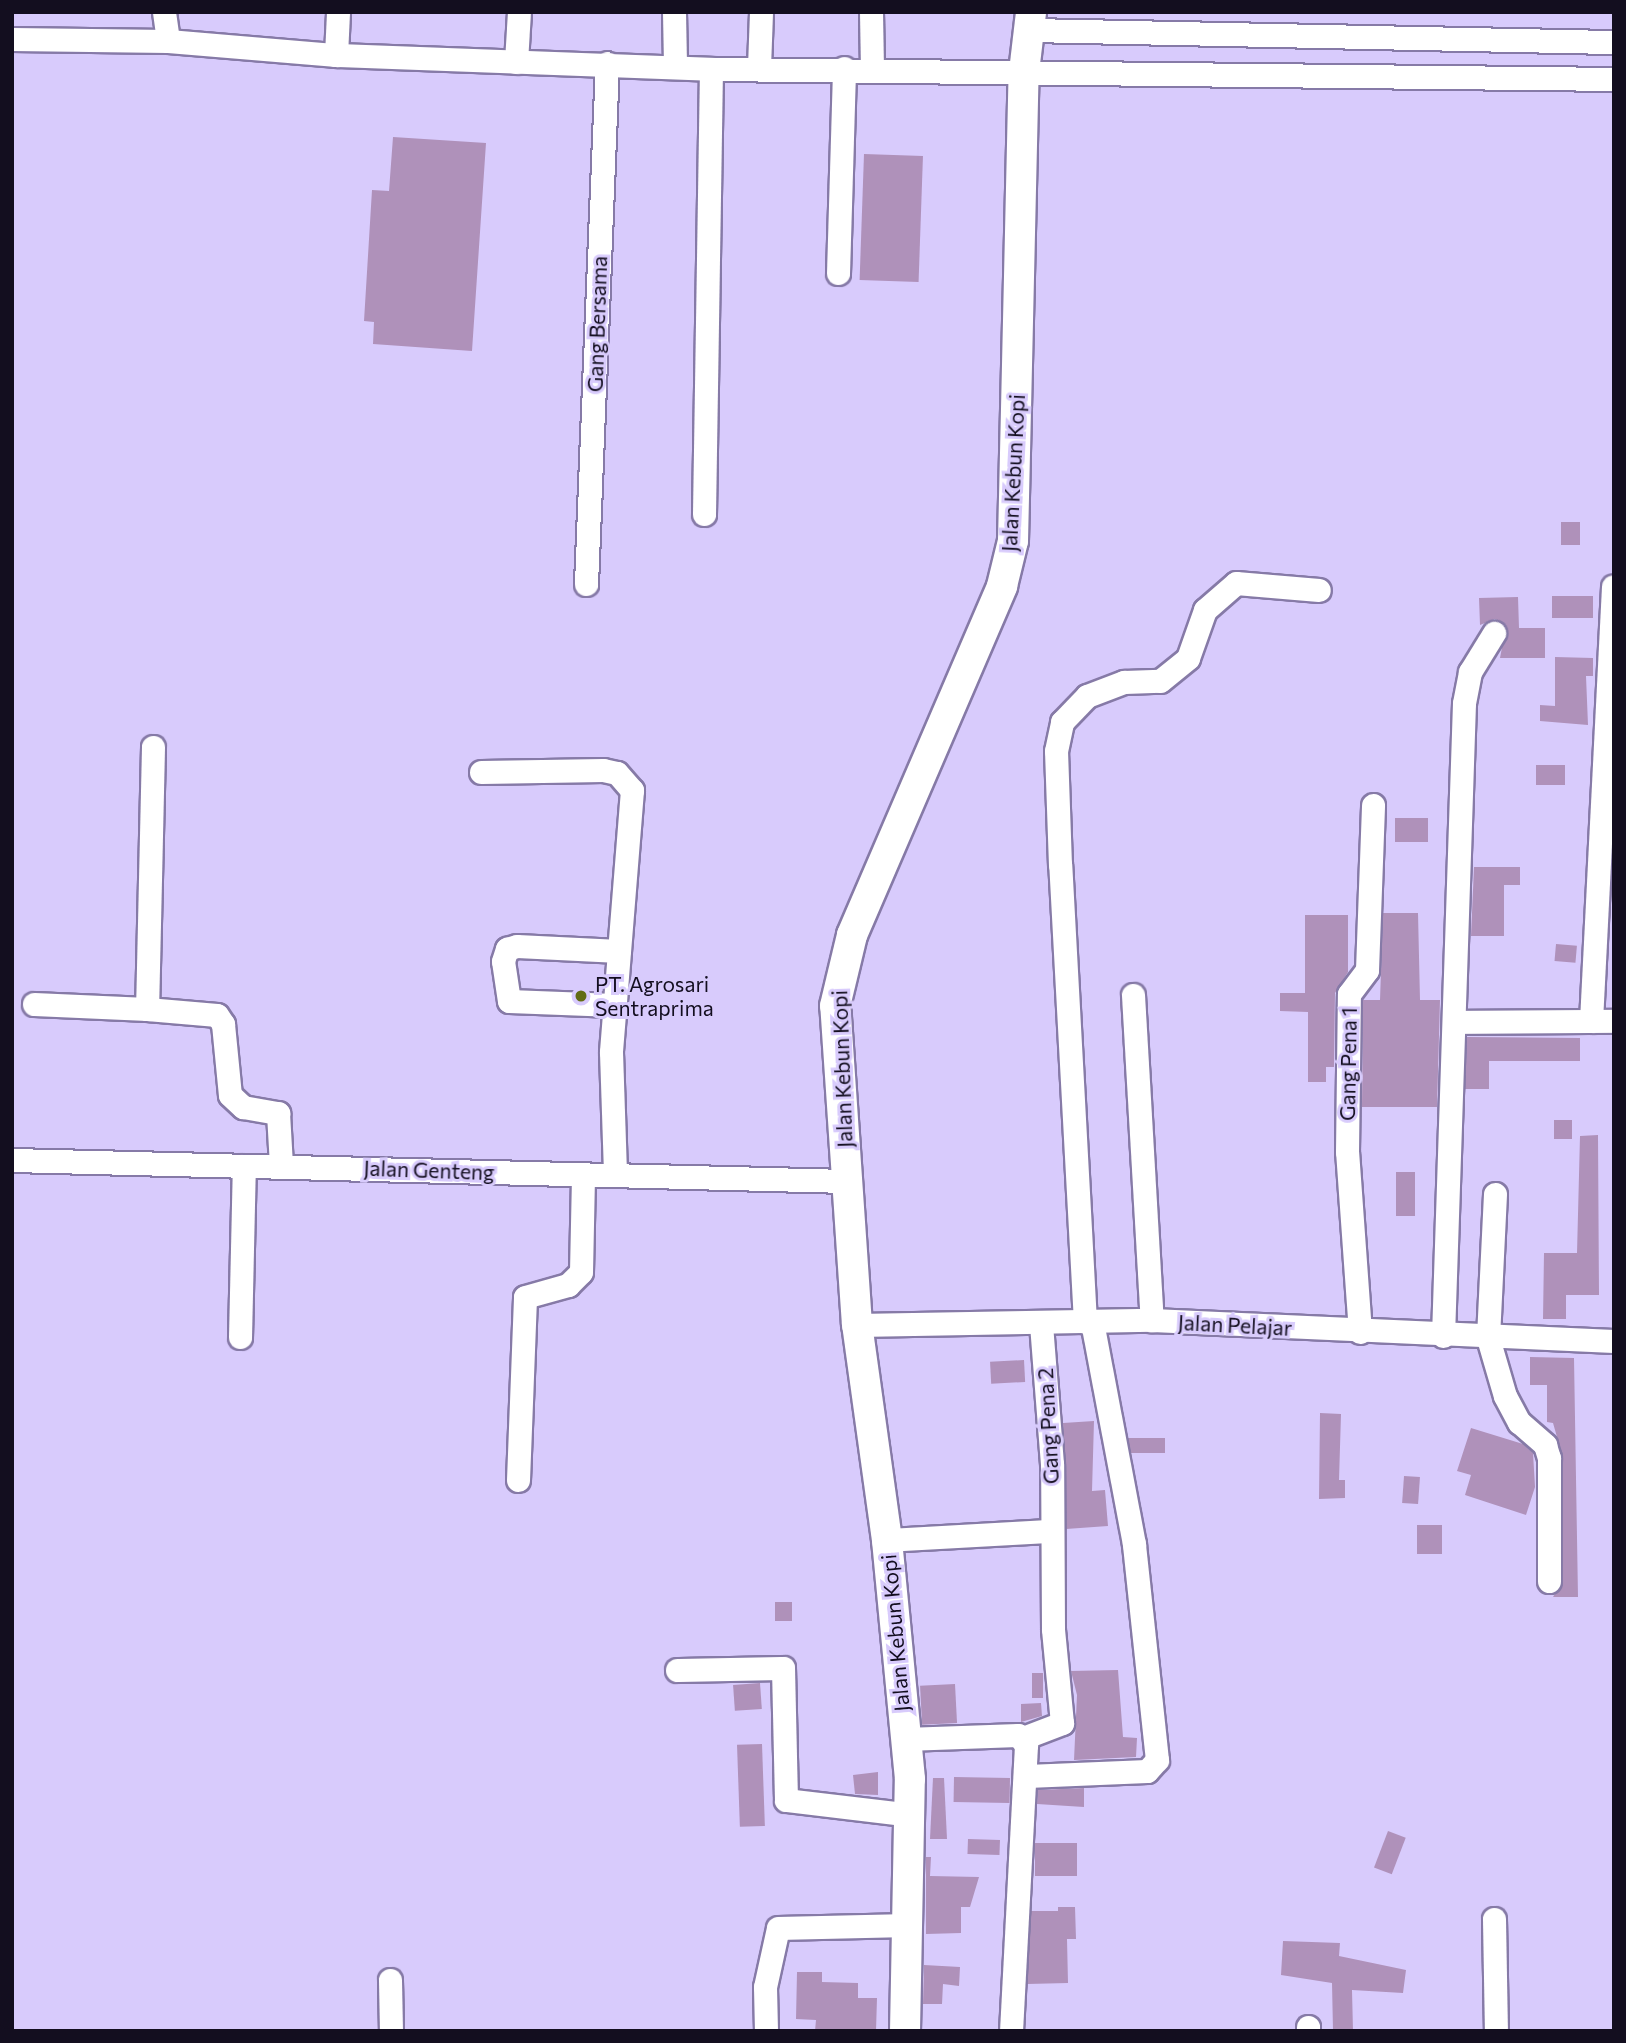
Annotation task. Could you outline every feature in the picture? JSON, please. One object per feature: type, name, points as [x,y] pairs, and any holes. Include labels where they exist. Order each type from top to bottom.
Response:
[{"type":"main road","name":"Jalan Kebun Kopi","points":[[905,2031],[911,1815],[887,1540],[857,1325],[835,1006],[840,970],[1002,586],[1013,541],[1024,72],[1030,21]]},
{"type":"street","points":[[164,12],[168,41]]},
{"type":"street","points":[[336,55],[338,12]]},
{"type":"street","points":[[516,62],[519,12]]},
{"type":"street","points":[[674,12],[675,65]]},
{"type":"street","points":[[759,67],[761,12]]},
{"type":"street","points":[[871,12],[872,68]]},
{"type":"street","points":[[1030,21],[1614,42]]},
{"type":"street","points":[[12,39],[168,41],[336,55],[675,65],[711,69],[872,68],[1614,79]]},
{"type":"street","name":"Gang Bersama","points":[[586,584],[607,63]]},
{"type":"street","points":[[838,273],[844,68]]},
{"type":"street","points":[[704,514],[711,69]]},
{"type":"street","points":[[1027,1776],[1147,1771],[1157,1760],[1134,1544],[1088,1322],[1060,865],[1056,751],[1062,722],[1087,696],[1124,682],[1160,681],[1188,658],[1205,610],[1236,583],[1319,590]]},
{"type":"street","points":[[1591,1021],[1613,587]]},
{"type":"street","points":[[1443,1336],[1465,695],[1471,672],[1494,633]]},
{"type":"street","points":[[147,1009],[153,747]]},
{"type":"street","points":[[481,772],[603,770],[628,781],[632,790],[628,894],[614,1005],[615,1174]]},
{"type":"street","name":"Gang Pena 1","points":[[1360,1332],[1347,1152],[1349,990],[1364,981],[1367,970],[1373,805]]},
{"type":"street","points":[[614,1005],[509,1000],[503,961],[507,949],[517,946],[619,951]]},
{"type":"street","points":[[1133,995],[1152,1320]]},
{"type":"street","points":[[34,1004],[217,1015],[223,1024],[230,1095],[243,1107],[278,1113],[281,1165]]},
{"type":"street","points":[[1454,1023],[1614,1021]]},
{"type":"street","name":"Jalan Genteng","points":[[12,1160],[846,1181]]},
{"type":"street","points":[[240,1337],[244,1166]]},
{"type":"street","points":[[518,1480],[524,1297],[568,1285],[581,1272],[583,1174]]},
{"type":"street","points":[[1495,1194],[1488,1338],[1505,1396],[1519,1422],[1545,1445],[1549,1458],[1549,1581]]},
{"type":"street","name":"Jalan Pelajar","points":[[857,1325],[1152,1320],[1443,1336],[1614,1341]]},
{"type":"street","name":"Gang Pena 2","points":[[1023,1738],[1062,1723],[1050,1531],[1052,1464],[1041,1322]]},
{"type":"street","points":[[887,1540],[1050,1531]]},
{"type":"street","points":[[677,1670],[783,1668],[786,1800],[911,1815]]},
{"type":"street","points":[[905,1739],[1023,1738],[1027,1776],[1016,1879],[1012,2031]]},
{"type":"street","points":[[1494,1919],[1496,2031]]},
{"type":"street","points":[[766,2031],[765,1987],[778,1928],[908,1925]]},
{"type":"street","points":[[390,1980],[391,2031]]},
{"type":"building","points":[[393,137],[486,143],[472,351],[373,344],[374,322],[364,321],[372,190],[389,191]]},
{"type":"building","points":[[864,154],[923,156],[919,282],[860,280]]},
{"type":"building","points":[[1561,522],[1580,522],[1580,545],[1561,545]]},
{"type":"building","points":[[1552,596],[1593,596],[1593,618],[1552,618]]},
{"type":"building","points":[[1518,597],[1519,628],[1545,628],[1545,658],[1500,658],[1506,626],[1495,619],[1480,625],[1479,598]]},
{"type":"building","points":[[1555,657],[1593,658],[1593,676],[1586,676],[1588,725],[1540,721],[1540,705],[1555,706]]},
{"type":"building","points":[[1536,765],[1565,765],[1565,785],[1536,785]]},
{"type":"building","points":[[1395,818],[1428,818],[1428,842],[1395,842]]},
{"type":"building","points":[[1474,867],[1520,867],[1520,885],[1504,885],[1504,936],[1471,936]]},
{"type":"building","points":[[1383,913],[1418,913],[1420,1000],[1440,1000],[1437,1107],[1362,1107],[1363,1000],[1380,1000]]},
{"type":"building","points":[[1305,915],[1348,915],[1348,972],[1335,993],[1334,1067],[1326,1067],[1326,1082],[1308,1082],[1308,1012],[1280,1011],[1280,993],[1305,993]]},
{"type":"building","points":[[1556,944],[1577,946],[1575,963],[1555,961]]},
{"type":"building","points":[[1467,1037],[1580,1038],[1580,1061],[1489,1061],[1489,1089],[1465,1089]]},
{"type":"building","points":[[1554,1120],[1572,1120],[1572,1139],[1554,1139]]},
{"type":"building","points":[[1598,1135],[1599,1295],[1566,1295],[1566,1319],[1543,1319],[1544,1253],[1577,1253],[1580,1136]]},
{"type":"building","points":[[1396,1172],[1415,1172],[1415,1216],[1396,1216]]},
{"type":"building","points":[[1530,1357],[1574,1358],[1578,1597],[1553,1597],[1563,1581],[1563,1458],[1553,1423],[1547,1422],[1547,1385],[1530,1385]]},
{"type":"building","points":[[1024,1360],[1025,1382],[991,1384],[990,1362]]},
{"type":"building","points":[[1320,1413],[1341,1414],[1339,1480],[1345,1480],[1345,1498],[1319,1499]]},
{"type":"building","points":[[1094,1421],[1092,1491],[1105,1490],[1108,1526],[1066,1529],[1063,1423]]},
{"type":"building","points":[[1471,1428],[1523,1444],[1533,1453],[1535,1487],[1526,1515],[1465,1495],[1471,1475],[1457,1471]]},
{"type":"building","points":[[1128,1438],[1165,1438],[1165,1453],[1128,1453]]},
{"type":"building","points":[[1404,1476],[1420,1477],[1418,1504],[1402,1503]]},
{"type":"building","points":[[1417,1525],[1442,1525],[1442,1554],[1417,1554]]},
{"type":"building","points":[[775,1602],[792,1602],[792,1621],[775,1621]]},
{"type":"building","points":[[1118,1670],[1123,1737],[1137,1738],[1136,1757],[1074,1760],[1077,1695],[1071,1671]]},
{"type":"building","points":[[1032,1673],[1043,1673],[1043,1698],[1032,1698]]},
{"type":"building","points":[[760,1683],[762,1709],[735,1711],[733,1685]]},
{"type":"building","points":[[955,1684],[957,1723],[922,1725],[920,1686]]},
{"type":"building","points":[[1041,1703],[1042,1716],[1021,1722],[1021,1704]]},
{"type":"building","points":[[762,1744],[765,1826],[740,1827],[737,1745]]},
{"type":"building","points":[[878,1772],[878,1795],[855,1794],[853,1775]]},
{"type":"building","points":[[954,1777],[1010,1778],[1010,1803],[954,1802]]},
{"type":"building","points":[[933,1778],[944,1778],[947,1839],[930,1839]]},
{"type":"building","points":[[1084,1788],[1084,1807],[1037,1804],[1038,1790]]},
{"type":"building","points":[[1388,1831],[1406,1838],[1392,1874],[1374,1867]]},
{"type":"building","points":[[968,1839],[1000,1840],[999,1855],[967,1854]]},
{"type":"building","points":[[1035,1843],[1077,1843],[1077,1876],[1035,1876]]},
{"type":"building","points":[[926,1857],[931,1857],[930,1876],[979,1877],[970,1907],[961,1907],[961,1933],[926,1934]]},
{"type":"building","points":[[1058,1907],[1075,1907],[1076,1939],[1067,1939],[1068,1983],[1027,1984],[1031,1911],[1058,1911]]},
{"type":"building","points":[[1283,1941],[1340,1943],[1339,1956],[1406,1970],[1403,1993],[1352,1990],[1353,2031],[1333,2031],[1332,1983],[1281,1975]]},
{"type":"building","points":[[924,1965],[960,1967],[959,1986],[943,1984],[942,2004],[923,2004]]},
{"type":"building","points":[[797,1972],[822,1972],[822,1982],[858,1983],[858,1998],[877,1998],[876,2031],[815,2031],[816,2020],[796,2019]]},
{"type":"place","name":"PT. Agrosari Sentraprima","points":[[581,996]]}]
